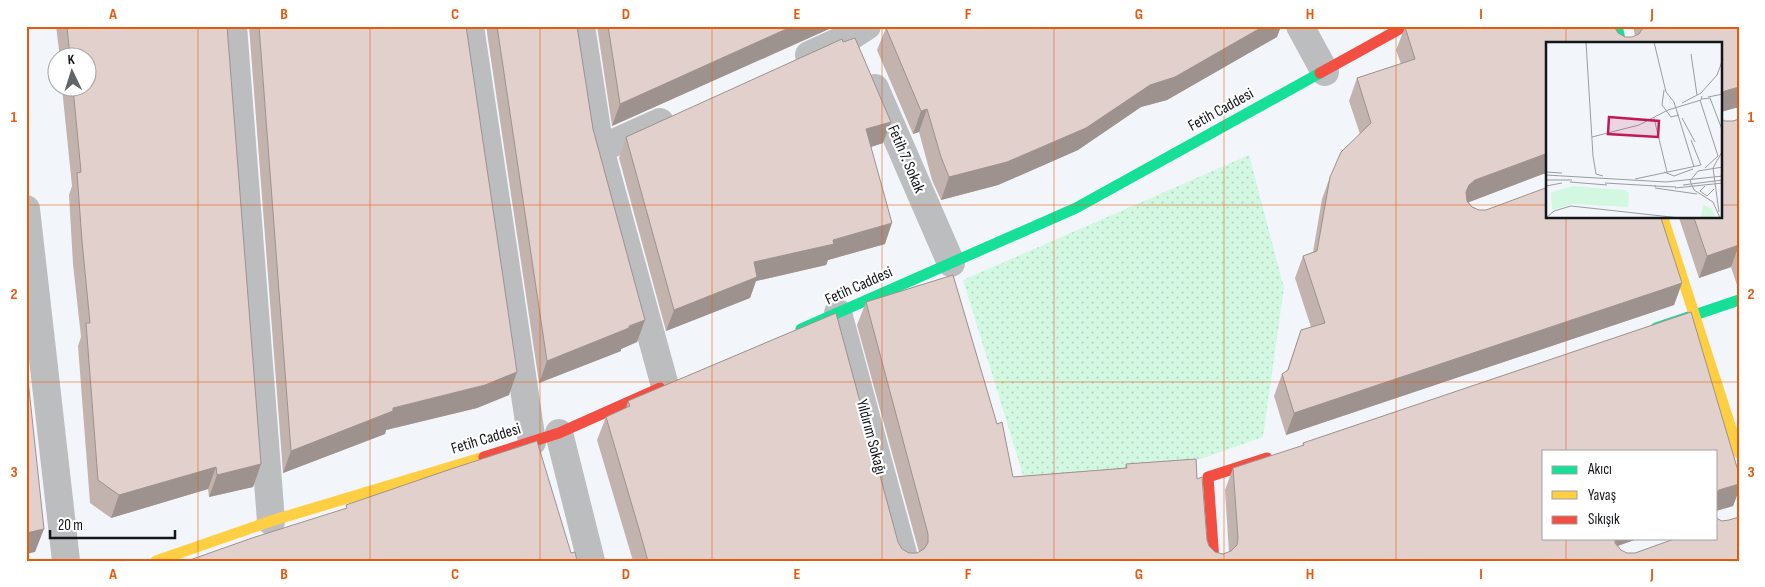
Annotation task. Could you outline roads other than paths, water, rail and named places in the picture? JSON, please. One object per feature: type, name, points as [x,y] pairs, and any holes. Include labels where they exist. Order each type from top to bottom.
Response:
[{"type":"street","points":[[233,26],[271,521]]},
{"type":"street","points":[[470,26],[532,442]]},
{"type":"street","points":[[581,26],[600,149],[670,384]]},
{"type":"street","points":[[1300,26],[1325,72]]},
{"type":"street","name":"Fetih Caddesi","points":[[792,332],[1076,208],[1325,72],[1405,26]]},
{"type":"street","points":[[1617,26],[1621,42]]},
{"type":"street","points":[[790,63],[859,41]]},
{"type":"street","name":"Fetih 7. Sokak","points":[[859,41],[951,263]]},
{"type":"street","points":[[600,149],[681,112]]},
{"type":"street","points":[[26,209],[66,561]]},
{"type":"street","points":[[1663,219],[1739,453]]},
{"type":"street","points":[[1648,331],[1739,300]]},
{"type":"street","name":"Yıldırım Sokağı","points":[[838,313],[905,561]]},
{"type":"street","name":"Fetih Caddesi","points":[[156,561],[271,521],[532,442],[670,384]]},
{"type":"street","points":[[559,432],[591,561]]},
{"type":"street","points":[[1214,561],[1208,477],[1275,456]]}]
